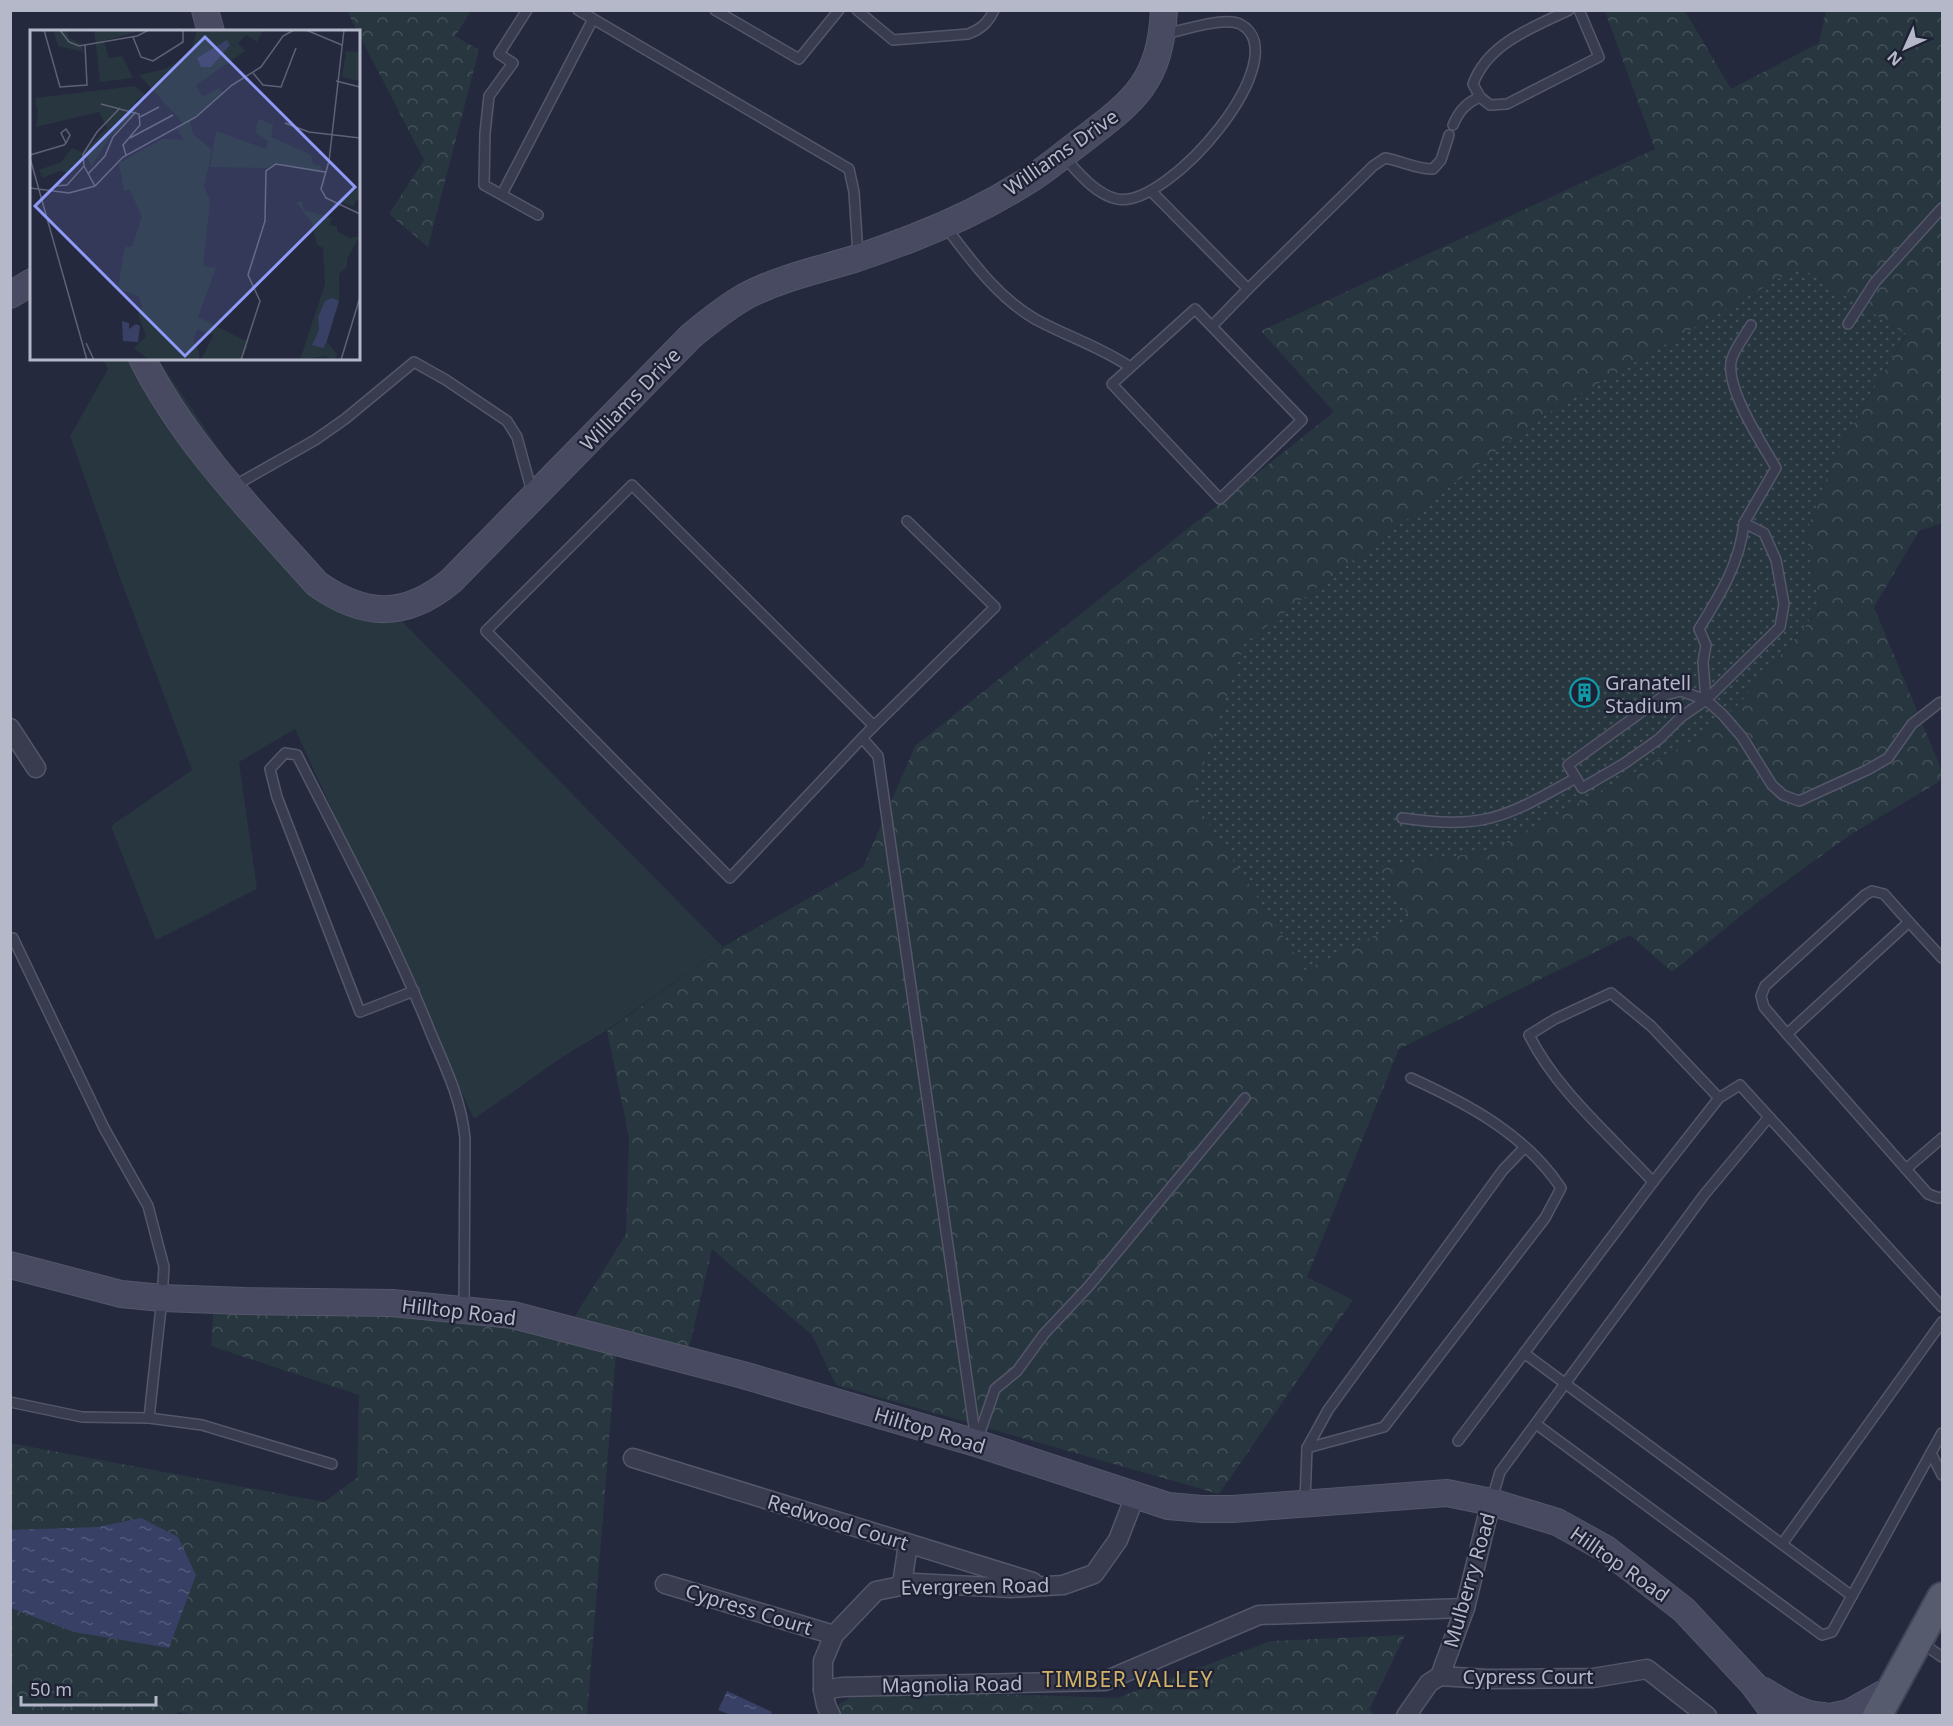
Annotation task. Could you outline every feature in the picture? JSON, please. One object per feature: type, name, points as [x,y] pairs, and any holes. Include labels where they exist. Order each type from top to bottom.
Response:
[{"type":"main road","points":[[1877,1716],[1918,1641],[1940,1607]]},
{"type":"street","points":[[205,10],[210,30]]},
{"type":"street","name":"Williams Drive","points":[[143,360],[177,418],[209,460],[316,584],[345,602],[375,609],[396,609],[417,603],[437,593],[451,581],[691,336],[716,316],[746,296],[779,281],[858,258],[944,224],[1032,177],[1123,109],[1139,91],[1152,70],[1163,22]]},
{"type":"street","points":[[10,295],[30,283]]},
{"type":"street","points":[[10,728],[36,768]]},
{"type":"street","name":"Hilltop Road","points":[[10,1265],[121,1294],[162,1298],[392,1303],[513,1316],[708,1366],[976,1443],[1168,1506],[1233,1509],[1447,1493],[1491,1502],[1557,1522],[1606,1549],[1684,1610],[1753,1684],[1777,1716]]},
{"type":"street","name":"Redwood Court","points":[[633,1458],[1043,1585]]},
{"type":"street","name":"Evergreen Road","points":[[831,1716],[823,1689],[823,1661],[834,1635],[876,1591],[915,1583],[1011,1588],[1063,1585],[1094,1574],[1118,1540],[1134,1496]]},
{"type":"street","name":"Mulberry Road","points":[[1406,1716],[1429,1683],[1440,1676],[1465,1608],[1491,1502]]},
{"type":"street","points":[[902,1584],[908,1544]]},
{"type":"street","name":"Cypress Court","points":[[665,1584],[834,1635]]},
{"type":"street","name":"Magnolia Road","points":[[823,1689],[1105,1681],[1259,1615],[1465,1608]]},
{"type":"street","name":"Cypress Court","points":[[1440,1676],[1486,1679],[1593,1678],[1647,1669],[1707,1716]]},
{"type":"street","points":[[1753,1684],[1790,1707],[1812,1715],[1824,1716]]},
{"type":"street","points":[[1834,1716],[1849,1713],[1890,1690]]},
{"type":"lane","points":[[527,10],[499,54],[513,63],[489,96],[485,133],[484,185],[538,215]]},
{"type":"lane","points":[[578,10],[849,169],[854,192],[858,258]]},
{"type":"lane","points":[[715,10],[799,60],[839,10]]},
{"type":"lane","points":[[857,10],[893,40],[968,34],[978,30],[989,21],[994,10]]},
{"type":"lane","points":[[1569,10],[1504,44],[1491,54],[1477,72],[1473,84],[1480,97],[1490,105],[1507,104],[1599,57],[1579,10]]},
{"type":"lane","points":[[502,194],[593,19]]},
{"type":"lane","points":[[1063,155],[1082,177],[1104,193],[1117,199],[1130,199],[1151,191],[1203,147],[1229,116],[1253,69],[1254,38],[1241,24],[1234,22],[1210,24],[1163,22]]},
{"type":"lane","points":[[1453,125],[1467,103],[1480,97]]},
{"type":"lane","points":[[1212,326],[1373,166],[1385,158],[1398,160],[1419,169],[1433,169],[1441,160],[1449,135]]},
{"type":"lane","points":[[1151,191],[1248,289]]},
{"type":"lane","points":[[1848,324],[1875,282],[1942,208]]},
{"type":"lane","points":[[944,224],[975,266],[1011,302],[1034,318],[1118,358],[1130,367]]},
{"type":"lane","points":[[1196,309],[1302,420],[1220,499],[1112,384],[1130,367],[1196,309]]},
{"type":"lane","points":[[1706,700],[1703,662],[1706,645],[1699,629],[1734,566],[1742,543],[1744,523],[1776,468],[1746,414],[1731,380],[1731,360],[1751,325]]},
{"type":"lane","points":[[232,488],[315,440],[345,419],[414,362],[446,380],[507,421],[517,437],[534,497]]},
{"type":"lane","points":[[874,726],[632,485],[486,631],[730,879],[862,738],[995,607],[907,521]]},
{"type":"lane","points":[[1744,523],[1764,533],[1776,560],[1784,604],[1780,627],[1706,700],[1681,717],[1659,739],[1625,763],[1582,788],[1568,765],[1665,695],[1681,691],[1706,700],[1722,714],[1742,737],[1772,786],[1783,795],[1799,801],[1888,758],[1912,724],[1942,702]]},
{"type":"lane","points":[[862,738],[878,756],[976,1443]]},
{"type":"lane","points":[[414,991],[360,1012],[277,797],[270,769],[285,753],[297,755],[414,991],[463,1114],[465,1138],[464,1311]]},
{"type":"lane","points":[[1402,818],[1434,823],[1485,819],[1517,809],[1576,778]]},
{"type":"lane","points":[[1942,958],[1884,894],[1872,891],[1856,902],[1766,986],[1761,996],[1764,1007],[1928,1194],[1942,1197]]},
{"type":"lane","points":[[1787,1034],[1909,922]]},
{"type":"lane","points":[[13,938],[104,1128],[148,1206],[164,1267],[149,1418]]},
{"type":"lane","points":[[1653,1182],[1558,1081],[1537,1052],[1529,1035],[1555,1019],[1611,993],[1652,1026],[1719,1098]]},
{"type":"lane","points":[[1307,1448],[1384,1427],[1545,1218],[1561,1188],[1547,1167],[1499,1125],[1474,1109],[1411,1078]]},
{"type":"lane","points":[[1458,1441],[1719,1098],[1740,1085],[1942,1307]]},
{"type":"lane","points":[[976,1443],[995,1389],[1017,1371],[1044,1334],[1089,1286],[1245,1098]]},
{"type":"lane","points":[[1491,1502],[1500,1472],[1704,1195],[1769,1117]]},
{"type":"lane","points":[[1906,1169],[1942,1138]]},
{"type":"lane","points":[[1305,1504],[1307,1448],[1328,1410],[1434,1262],[1503,1170],[1525,1147]]},
{"type":"lane","points":[[1782,1544],[1942,1322]]},
{"type":"lane","points":[[1524,1353],[1852,1596]]},
{"type":"lane","points":[[10,1402],[82,1417],[149,1418],[202,1425],[332,1464]]},
{"type":"lane","points":[[1536,1424],[1822,1635],[1832,1632],[1941,1437]]},
{"type":"lane","points":[[1932,1453],[1942,1475]]},
{"type":"lane","points":[[1918,1641],[1942,1657]]},
{"type":"green space","points":[[347,11],[471,11],[455,36],[479,50],[428,247],[389,214],[424,160],[360,36],[360,30],[357,30]]},
{"type":"green space","points":[[1605,11],[1685,11],[1731,89],[1819,43],[1826,11],[1942,11],[1942,523],[1919,531],[1874,607],[1942,771],[1942,780],[1850,835],[1759,901],[1672,972],[1630,935],[1399,1049],[1307,1277],[1353,1300],[1219,1494],[836,1385],[812,1335],[712,1249],[688,1353],[617,1341],[587,1715],[196,1716],[180,1712],[171,1716],[11,1716],[10,1443],[324,1502],[357,1478],[359,1395],[211,1346],[214,1299],[567,1329],[626,1234],[629,1137],[607,1031],[723,947],[863,867],[915,746],[1334,412],[1261,331],[1655,149]],"holes":[[[1799,268],[1906,335],[1836,453],[1806,533],[1819,610],[1738,705],[1692,741],[1489,851],[1378,867],[1245,643],[1541,417]]]},
{"type":"green space","points":[[1799,267],[1906,334],[1836,453],[1806,533],[1819,609],[1738,705],[1692,741],[1489,851],[1379,867],[1410,918],[1305,970],[1192,798],[1245,643],[1541,417]]},
{"type":"green space","points":[[104,360],[159,360],[305,576],[398,617],[723,947],[607,1030],[561,1058],[474,1119],[295,729],[239,762],[257,889],[156,940],[111,826],[192,770],[70,436],[108,369]]},
{"type":"green space","points":[[1405,1635],[1369,1710],[1375,1715],[821,1716],[862,1690],[1117,1698],[1271,1641]]},
{"type":"water","points":[[141,1518],[178,1537],[196,1575],[169,1648],[74,1632],[11,1608],[11,1530],[98,1527]]},
{"type":"water","points":[[727,1691],[772,1712],[770,1715],[731,1715],[718,1710]]},
{"type":"place","name":"Granatell Stadium","points":[[1584,693]]},
{"type":"district","name":"TIMBER VALLEY","points":[[1128,1679]]}]
